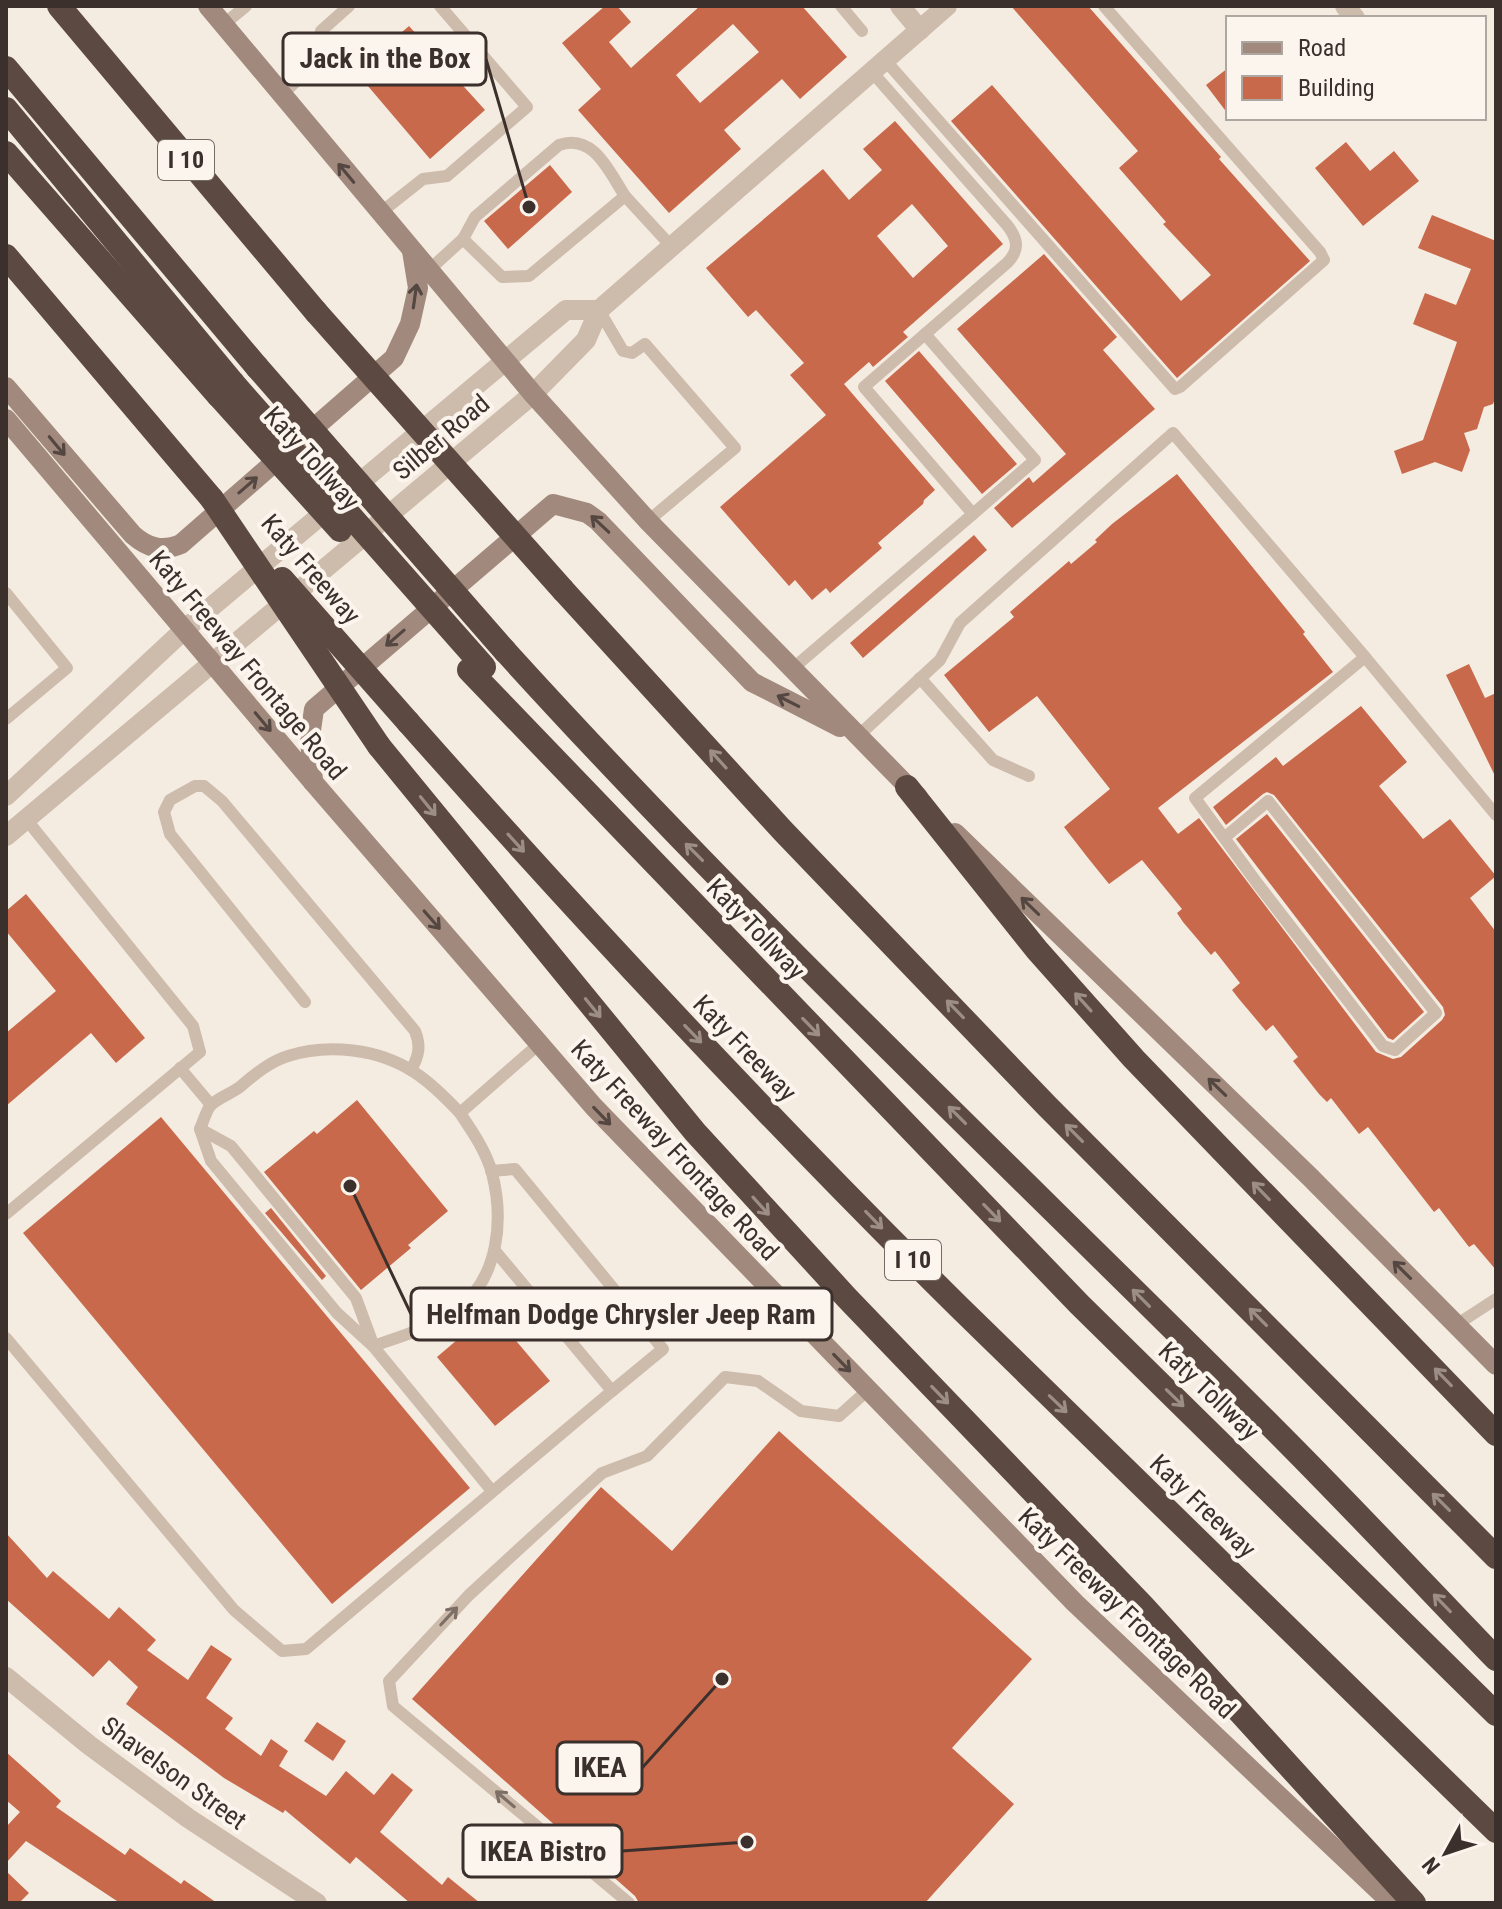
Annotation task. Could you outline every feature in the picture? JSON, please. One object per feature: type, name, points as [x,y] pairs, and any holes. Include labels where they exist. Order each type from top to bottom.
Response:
[{"type":"highway","name":"I 10","points":[[59,6],[316,312],[783,831],[1047,1106],[1496,1557]]},
{"type":"highway","points":[[6,68],[257,367],[505,651],[631,787],[1277,1432],[1496,1659]]},
{"type":"highway","points":[[6,109],[226,389]]},
{"type":"highway","name":"Katy Tollway","points":[[6,153],[226,389],[476,669],[757,971],[1079,1304],[1496,1714]]},
{"type":"highway","name":"Katy Freeway","points":[[6,256],[212,499],[602,938],[957,1305],[1496,1831]]},
{"type":"highway","points":[[212,499],[379,746],[695,1132],[847,1298],[1163,1628],[1414,1903]]},
{"type":"highway","points":[[907,787],[1037,950],[1134,1059],[1496,1434]]},
{"type":"main road","points":[[208,6],[533,394],[648,521],[907,787],[1310,1177],[1496,1365]]},
{"type":"main road","points":[[6,387],[133,535],[144,545],[169,549],[181,544],[394,358],[410,324],[418,288],[412,251]]},
{"type":"main road","name":"Katy Freeway Frontage Road","points":[[6,419],[313,782],[594,1107],[1075,1603],[1392,1903]]},
{"type":"main road","points":[[313,782],[310,737],[314,709],[553,504],[587,513],[598,521],[752,682],[858,736]]},
{"type":"street","points":[[900,6],[920,30]]},
{"type":"street","name":"Silber Road","points":[[6,836],[533,394],[586,340],[599,310],[947,6]]},
{"type":"street","name":"Silber Road","points":[[6,796],[185,629],[566,310],[599,310]]},
{"type":"street","name":"Shavelson Street","points":[[6,1677],[89,1745],[188,1818],[317,1903]]},
{"type":"lane","points":[[223,25],[246,6]]},
{"type":"lane","points":[[281,95],[319,61],[321,31],[349,6]]},
{"type":"lane","points":[[380,213],[423,179],[447,176],[527,107],[440,6]]},
{"type":"lane","points":[[841,6],[862,31]]},
{"type":"lane","points":[[878,66],[1175,389],[1324,260],[1104,6]]},
{"type":"lane","points":[[878,66],[1007,225],[1016,241],[1013,256],[864,387],[973,514]]},
{"type":"lane","points":[[429,270],[463,239],[475,217],[559,145],[570,141],[581,142],[595,150],[625,196],[671,246]]},
{"type":"lane","points":[[463,239],[502,277],[529,276],[625,196]]},
{"type":"lane","points":[[599,310],[623,351],[632,353],[645,344],[735,448],[648,521]]},
{"type":"lane","points":[[791,670],[1035,460],[925,334]]},
{"type":"lane","points":[[858,736],[940,660],[960,623],[1173,433],[1496,815]]},
{"type":"lane","points":[[6,593],[67,668],[6,719]]},
{"type":"lane","points":[[1224,838],[1268,801],[1436,1013],[1395,1050],[1383,1046],[1224,838],[1195,798],[1365,657]]},
{"type":"lane","points":[[920,678],[993,760],[1029,776]]},
{"type":"lane","points":[[305,1002],[170,834],[164,812],[170,800],[179,794],[195,786],[204,786],[222,801],[253,837],[415,1031],[419,1043],[418,1057],[411,1070]]},
{"type":"lane","points":[[6,1214],[200,1052],[193,1026],[26,819]]},
{"type":"lane","points":[[460,1113],[539,1044]]},
{"type":"lane","points":[[373,1346],[417,1331],[460,1307],[480,1284],[496,1252],[498,1225],[491,1171],[478,1140],[460,1113],[436,1088],[411,1070],[378,1056],[348,1050],[316,1050],[286,1056],[257,1072],[235,1091],[211,1105],[200,1129],[211,1161],[337,1313],[373,1346],[492,1491]]},
{"type":"lane","points":[[180,1068],[211,1105]]},
{"type":"lane","points":[[200,1129],[231,1146],[356,1298],[373,1346]]},
{"type":"lane","points":[[6,1338],[234,1610],[282,1651],[306,1649],[663,1349],[515,1169],[491,1171]]},
{"type":"lane","points":[[496,1252],[612,1391]]},
{"type":"lane","points":[[1456,1325],[1491,1301]]},
{"type":"lane","points":[[629,1903],[393,1706],[389,1681],[469,1595],[602,1473],[647,1456],[725,1377],[758,1381],[801,1411],[839,1416],[868,1390]]},
{"type":"building","points":[[605,6],[617,6],[631,22],[609,42],[631,68],[700,6],[802,6],[847,57],[800,99],[782,79],[724,130],[741,149],[669,213],[578,110],[601,89],[562,43]],"holes":[[[733,24],[759,52],[700,103],[676,75]]]},
{"type":"building","points":[[1011,6],[1088,6],[1310,261],[1177,378],[951,121],[992,85],[1181,301],[1211,275],[1163,224],[1166,222],[1119,168],[1138,151]]},
{"type":"building","points":[[409,26],[485,110],[430,159],[356,72]]},
{"type":"building","points":[[1226,70],[1226,111],[1206,85]]},
{"type":"building","points":[[895,121],[1003,244],[903,332],[908,337],[873,367],[869,362],[844,384],[935,490],[878,543],[882,548],[830,593],[826,588],[812,600],[795,580],[789,586],[720,507],[826,415],[790,375],[804,363],[756,310],[748,317],[706,268],[823,169],[849,200],[882,170],[863,149]],"holes":[[[912,204],[948,246],[913,278],[877,236]]]},
{"type":"building","points":[[1346,142],[1370,171],[1394,151],[1419,181],[1363,226],[1315,168]]},
{"type":"building","points":[[550,165],[572,192],[508,249],[484,221]]},
{"type":"building","points":[[1432,215],[1496,241],[1496,396],[1493,404],[1484,407],[1477,429],[1464,433],[1470,450],[1462,472],[1435,462],[1402,474],[1394,451],[1423,440],[1457,342],[1413,324],[1425,293],[1456,305],[1471,269],[1418,248]]},
{"type":"building","points":[[1044,254],[1117,337],[1103,350],[1155,409],[1012,528],[994,508],[1029,477],[1033,483],[1066,454],[957,329]]},
{"type":"building","points":[[919,351],[1017,464],[982,494],[885,381]]},
{"type":"building","points":[[1177,474],[1305,632],[1303,634],[1333,672],[1158,808],[1178,834],[1199,818],[1376,1052],[1393,1059],[1401,1057],[1442,1020],[1445,1015],[1443,1007],[1274,795],[1263,794],[1226,825],[1213,807],[1276,757],[1283,766],[1361,706],[1407,762],[1379,786],[1423,839],[1450,819],[1496,876],[1470,898],[1496,932],[1496,1270],[1474,1244],[1469,1247],[1439,1208],[1434,1212],[1368,1127],[1359,1134],[1331,1098],[1327,1102],[1319,1094],[1293,1061],[1298,1057],[1273,1025],[1266,1031],[1232,990],[1240,983],[1215,951],[1211,955],[1183,922],[1177,913],[1182,909],[1142,860],[1109,884],[1088,858],[1064,827],[1110,789],[1037,696],[989,732],[944,675],[1014,617],[1010,612],[1069,561],[1071,564],[1097,542],[1095,540],[1112,524]]},
{"type":"building","points":[[974,535],[987,550],[863,658],[850,643]]},
{"type":"building","points":[[1469,664],[1485,698],[1496,693],[1496,778],[1446,675]]},
{"type":"building","points":[[1267,814],[1424,1012],[1393,1040],[1388,1038],[1236,839]]},
{"type":"building","points":[[26,894],[145,1038],[116,1063],[91,1033],[6,1106],[6,1033],[56,991],[6,931],[6,911]]},
{"type":"building","points":[[357,1100],[448,1211],[408,1245],[411,1248],[361,1290],[264,1172]]},
{"type":"building","points":[[161,1117],[470,1488],[332,1604],[23,1233]]},
{"type":"building","points":[[271,1208],[326,1276],[322,1280],[265,1213]]},
{"type":"building","points":[[491,1311],[550,1381],[495,1426],[437,1357]]},
{"type":"building","points":[[779,1431],[1032,1659],[952,1748],[1014,1804],[925,1903],[639,1903],[635,1896],[412,1699],[601,1487],[672,1551]]},
{"type":"building","points":[[6,1533],[47,1578],[53,1571],[109,1619],[119,1607],[156,1640],[147,1650],[188,1680],[211,1645],[232,1659],[206,1698],[233,1718],[225,1729],[261,1756],[271,1739],[288,1751],[279,1766],[326,1796],[346,1771],[374,1795],[392,1773],[413,1790],[380,1832],[442,1885],[448,1877],[480,1903],[410,1903],[356,1857],[350,1864],[285,1810],[283,1813],[224,1778],[126,1704],[138,1687],[109,1660],[93,1677],[6,1599]]},
{"type":"building","points":[[317,1722],[346,1741],[333,1761],[304,1741]]},
{"type":"building","points":[[6,1752],[61,1801],[56,1807],[125,1855],[130,1848],[181,1884],[184,1880],[217,1903],[120,1903],[26,1841],[6,1863],[6,1827],[20,1812],[6,1800]]},
{"type":"building","points":[[6,1871],[29,1893],[19,1903],[6,1903]]},
{"type":"place","name":"Jack in the Box","points":[[529,207]]},
{"type":"place","name":"Helfman Dodge Chrysler Jeep Ram","points":[[350,1186]]},
{"type":"place","name":"IKEA","points":[[722,1679]]},
{"type":"place","name":"IKEA Bistro","points":[[747,1842]]}]
